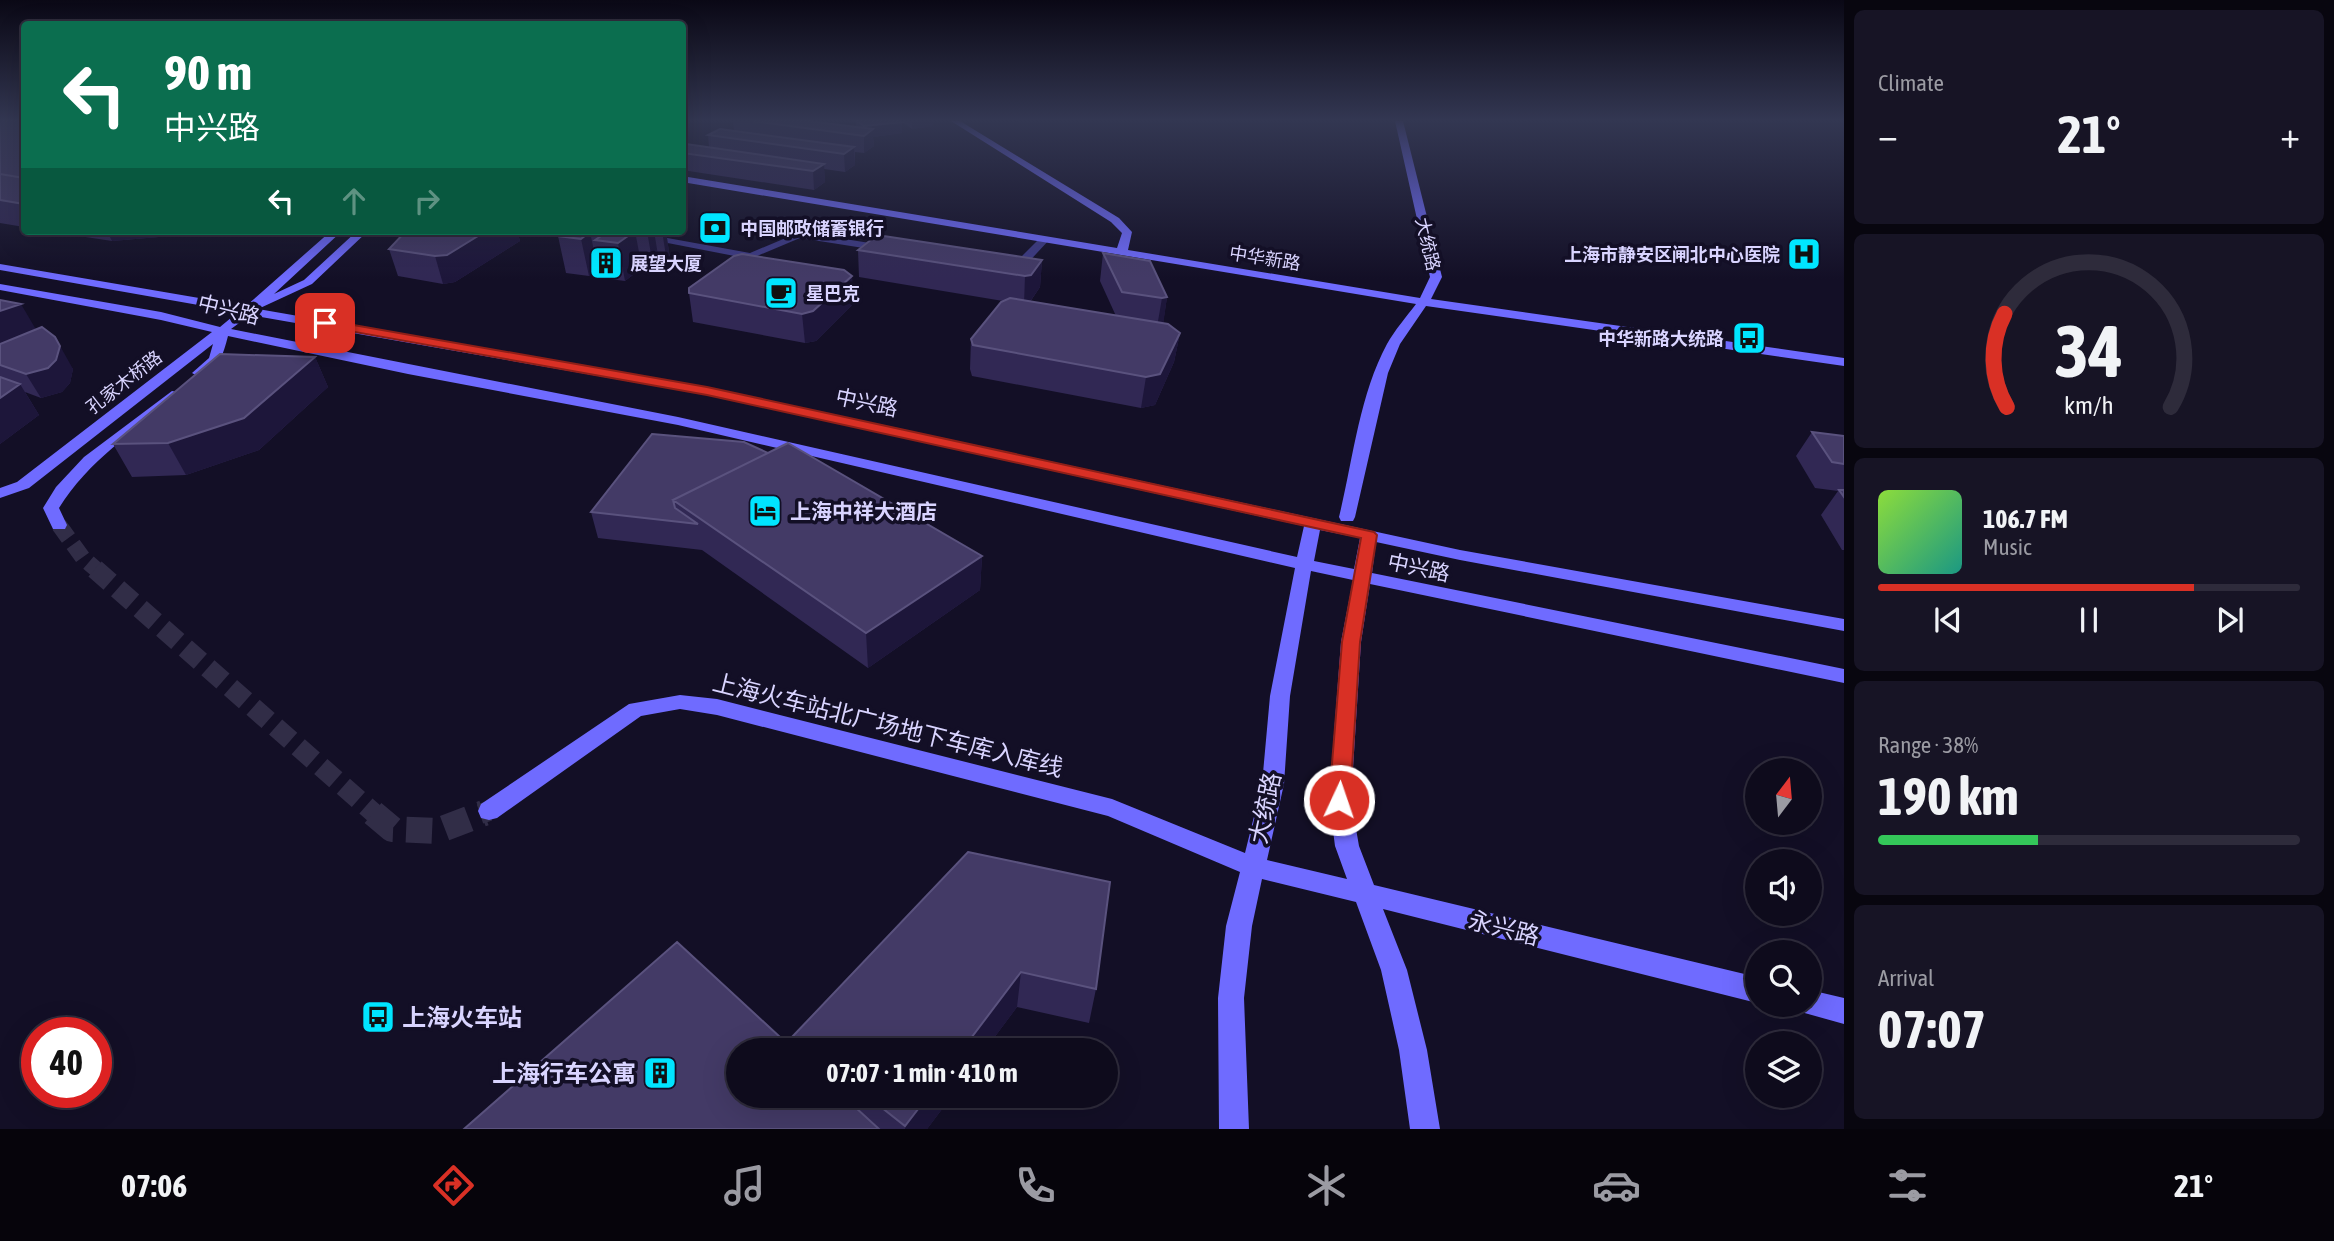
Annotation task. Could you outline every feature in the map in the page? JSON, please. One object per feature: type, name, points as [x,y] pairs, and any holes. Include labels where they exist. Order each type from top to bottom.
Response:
[{"type":"street","points":[[1040,174],[1115,220],[1127,232],[1122,251]]},
{"type":"street","name":"大统路","points":[[1347,517],[1388,355],[1409,318],[1424,302],[1436,277],[1411,174]]},
{"type":"street","name":"中华新路","points":[[686,180],[1424,302],[1844,362]]},
{"type":"street","points":[[250,309],[333,235]]},
{"type":"street","points":[[250,309],[308,282],[359,235]]},
{"type":"street","points":[[633,235],[750,256],[765,254],[790,237],[800,235],[908,253]]},
{"type":"street","points":[[997,267],[1019,266],[1045,239]]},
{"type":"street","name":"中兴路","points":[[0,267],[707,391],[1460,555],[1844,625]]},
{"type":"street","name":"中兴路","points":[[0,287],[223,330],[408,370],[678,421],[1361,578],[1844,676]]},
{"type":"street","name":"孔家木桥路","points":[[0,493],[23,485],[250,309]]},
{"type":"street","points":[[59,525],[51,508],[61,489],[86,464],[215,360],[223,330]]},
{"type":"street","points":[[1313,523],[1347,517],[1369,535],[1351,642],[1339,800],[1347,846],[1368,895],[1394,970],[1413,1050],[1425,1129]]},
{"type":"street","name":"大统路","points":[[1234,1129],[1231,998],[1239,926],[1251,866],[1273,783],[1280,696],[1313,523]]},
{"type":"street","name":"上海火车站北广场地下车库入库线","points":[[489,811],[636,709],[680,702],[717,707],[1112,808],[1251,866]]},
{"type":"street","name":"永兴路","points":[[1251,866],[1745,987]]},
{"type":"street","points":[[1822,1006],[1844,1011]]},
{"type":"building","points":[[0,174],[21,174],[21,178]]},
{"type":"building","points":[[0,174],[21,178],[21,204],[0,200]]},
{"type":"building","points":[[402,235],[480,235],[447,255],[435,256],[389,249]]},
{"type":"building","points":[[559,235],[586,235],[581,239]]},
{"type":"building","points":[[602,235],[629,235],[618,243],[595,240]]},
{"type":"building","points":[[877,235],[1042,260],[1031,275],[1025,276],[858,250]]},
{"type":"building","points":[[1103,253],[1150,261],[1167,297],[1122,292]]},
{"type":"building","points":[[742,254],[844,270],[852,276],[813,311],[802,314],[689,293],[689,288],[734,256]]},
{"type":"building","points":[[1010,298],[1168,324],[1180,333],[1160,374],[1146,377],[973,345],[971,339],[1001,302]]},
{"type":"building","points":[[0,300],[21,304],[0,311]]},
{"type":"building","points":[[42,327],[55,337],[60,346],[56,360],[48,368],[26,374],[0,365],[0,344]]},
{"type":"building","points":[[220,354],[315,357],[244,418],[168,443],[113,444]]},
{"type":"building","points":[[0,377],[20,384],[0,398]]},
{"type":"building","points":[[1812,432],[1844,436],[1844,464],[1832,462]]},
{"type":"building","points":[[652,434],[744,442],[768,453],[673,500],[675,508],[698,524],[591,512]]},
{"type":"building","points":[[788,443],[982,556],[866,633],[673,500]]},
{"type":"building","points":[[968,852],[1110,882],[1096,989],[1021,972],[971,1038],[793,1036]]},
{"type":"building","name":"上海行车公寓","points":[[677,942],[781,1038],[726,1038],[726,1108],[856,1108],[879,1129],[464,1129]]},
{"type":"building","points":[[882,1108],[919,1108],[905,1126]]},
{"type":"tunnel","points":[[59,525],[83,558],[97,570]]},
{"type":"tunnel","points":[[95,569],[375,814]]},
{"type":"tunnel","points":[[480,814],[489,811]]},
{"type":"tunnel","points":[[373,813],[392,829],[437,831],[484,813]]},
{"type":"place","name":"中国邮政储蓄银行","points":[[715,228]]},
{"type":"place","name":"上海市静安区闸北中心医院","points":[[1804,254]]},
{"type":"place","name":"展望大厦","points":[[606,263]]},
{"type":"place","name":"星巴克","points":[[781,293]]},
{"type":"place","name":"中华新路大统路","points":[[1749,338]]},
{"type":"place","name":"上海中祥大酒店","points":[[765,511]]},
{"type":"place","name":"上海火车站","points":[[378,1017]]},
{"type":"place","name":"上海行车公寓","points":[[660,1073]]},
{"type":"route","points":[[325,323],[707,391],[1369,535],[1351,642],[1339,800]]}]
